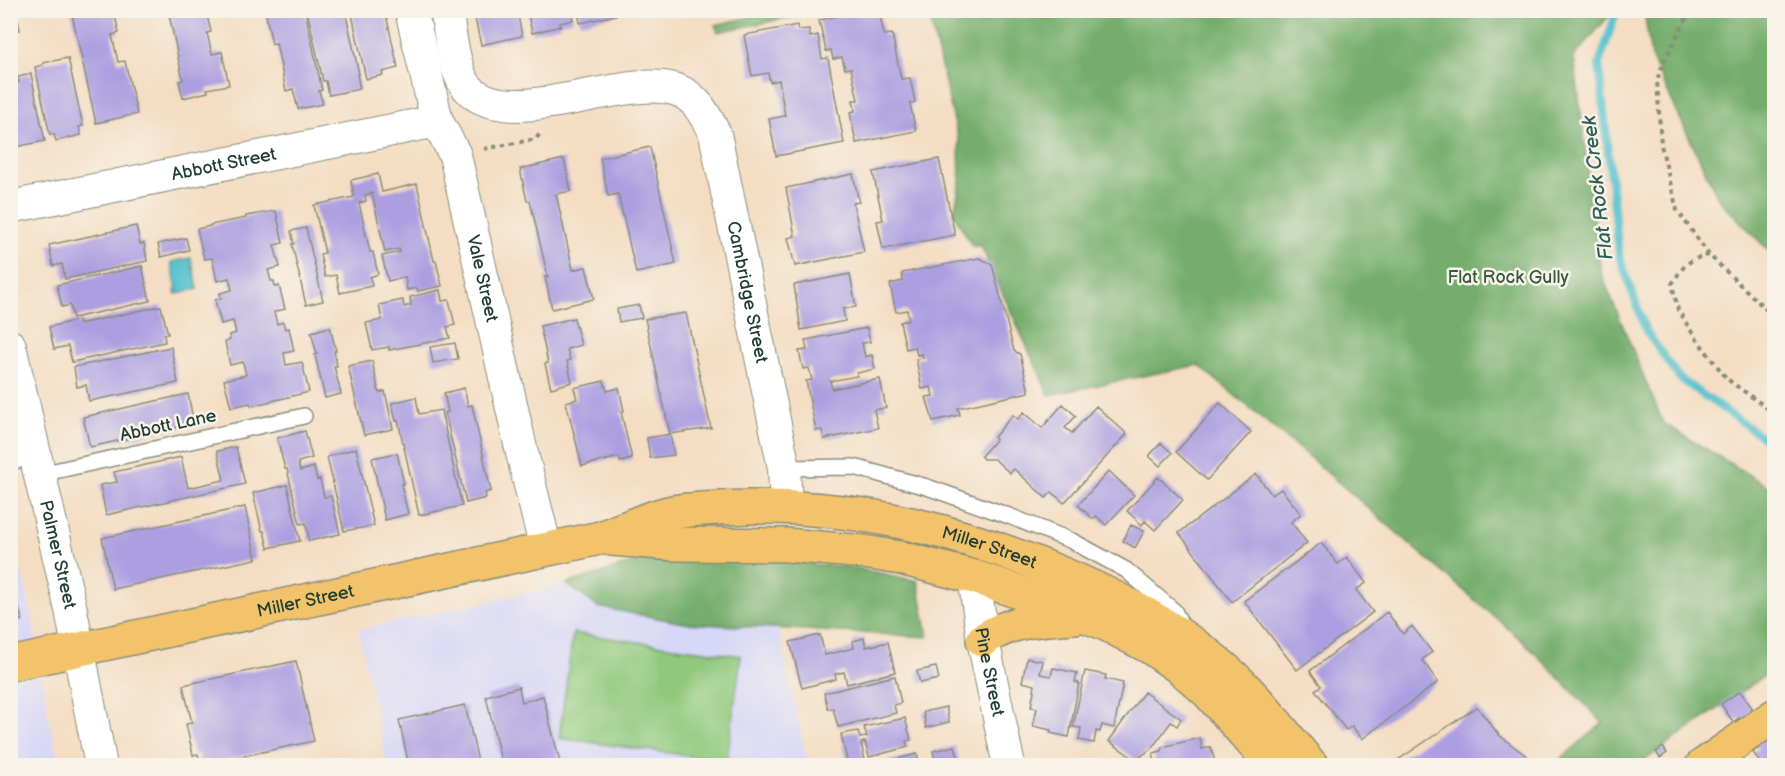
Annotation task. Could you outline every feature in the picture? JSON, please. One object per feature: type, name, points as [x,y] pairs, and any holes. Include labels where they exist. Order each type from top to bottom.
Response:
[{"type":"main road","name":"Miller Street","points":[[10,664],[600,538],[671,513],[719,508],[786,507],[844,512],[903,521],[1005,550],[1093,587],[1135,608],[1191,643],[1224,668],[1243,686],[1312,765]]},
{"type":"main road","points":[[786,507],[787,545]]},
{"type":"main road","name":"Miller Street","points":[[600,538],[675,544],[787,545],[864,552],[902,558],[974,577],[1104,623],[1150,647],[1183,670],[1208,692],[1274,765]]},
{"type":"main road","points":[[970,539],[974,577]]},
{"type":"main road","points":[[983,640],[995,631],[1016,623],[1083,616]]},
{"type":"main road","points":[[1702,765],[1774,716]]},
{"type":"street","name":"Vale Street","points":[[411,10],[437,120],[455,155],[546,549]]},
{"type":"street","name":"Cambridge Street","points":[[446,10],[464,82],[485,101],[501,105],[519,105],[653,85],[679,90],[701,107],[715,134],[784,468],[786,507]]},
{"type":"street","name":"Abbott Street","points":[[10,207],[437,120]]},
{"type":"street","name":"Palmer Street","points":[[10,346],[29,464],[79,651],[101,765]]},
{"type":"street","name":"Pine Street","points":[[974,577],[983,640],[1009,765]]},
{"type":"lane","name":"Abbott Lane","points":[[29,464],[304,416]]},
{"type":"lane","points":[[784,468],[854,466],[927,487],[1072,541],[1126,570],[1174,611],[1191,643]]},
{"type":"path","points":[[1692,10],[1664,60],[1657,80],[1661,145],[1677,210],[1709,255],[1774,317]]},
{"type":"path","points":[[481,150],[536,139]]},
{"type":"path","points":[[1709,255],[1697,257],[1684,265],[1672,284],[1678,310],[1727,379],[1774,413]]},
{"type":"shaded area","points":[[10,527],[32,617],[59,765],[11,765]]},
{"type":"shaded area","points":[[567,584],[598,607],[684,623],[778,628],[808,765],[387,765],[358,630]]},
{"type":"green space","points":[[782,10],[823,11],[718,32],[715,25]]},
{"type":"green space","name":"Flat Rock Gully","points":[[928,11],[1613,11],[1574,57],[1601,273],[1663,423],[1774,490],[1774,669],[1638,765],[1557,765],[1564,756],[1603,723],[1527,645],[1309,457],[1198,365],[1049,395],[981,246],[972,246],[954,214],[960,182],[959,142]]},
{"type":"green space","points":[[1644,11],[1774,11],[1774,256],[1719,200],[1651,57]]},
{"type":"green space","points":[[748,559],[851,567],[918,581],[928,637],[684,623],[598,607],[567,584],[638,561]]},
{"type":"green space","points":[[573,633],[741,656],[727,761],[559,738]]},
{"type":"water","points":[[191,258],[198,289],[176,294],[171,262]]},
{"type":"building","points":[[10,10],[16,10],[20,30],[10,32]]},
{"type":"building","points":[[71,10],[114,10],[119,33],[112,35],[118,62],[125,61],[137,114],[96,123]]},
{"type":"building","points":[[168,10],[201,10],[202,16],[207,15],[211,32],[207,33],[212,54],[222,52],[229,85],[207,89],[208,92],[183,98],[179,81],[183,80]]},
{"type":"building","points":[[265,10],[305,10],[323,104],[298,109],[293,89],[286,91],[276,43],[272,44]]},
{"type":"building","points":[[307,10],[345,10],[359,74],[357,74],[360,89],[329,95],[326,81],[323,81]]},
{"type":"building","points":[[351,10],[385,10],[398,68],[366,79]]},
{"type":"building","points":[[473,10],[517,10],[522,36],[481,45]]},
{"type":"building","points":[[527,10],[571,10],[573,20],[560,23],[561,26],[532,33]]},
{"type":"building","points":[[578,10],[615,10],[616,15],[580,23]]},
{"type":"building","points":[[868,10],[879,10],[884,35],[892,34],[901,79],[910,78],[915,102],[910,104],[916,131],[856,143],[850,112],[855,111],[853,100],[858,100],[851,68],[845,69],[842,57],[833,59],[831,50],[826,51],[819,20]]},
{"type":"building","points":[[797,25],[798,30],[809,29],[810,37],[818,35],[822,59],[828,58],[844,143],[776,156],[769,119],[785,116],[779,80],[770,82],[768,73],[752,76],[744,35]]},
{"type":"building","points":[[68,58],[83,126],[79,127],[81,135],[56,141],[54,134],[50,135],[35,67]]},
{"type":"building","points":[[31,74],[45,141],[10,148],[10,85],[19,83],[18,77]]},
{"type":"building","points":[[650,147],[676,264],[636,273],[618,194],[608,196],[600,158]]},
{"type":"building","points":[[564,159],[571,191],[556,194],[573,270],[586,267],[594,299],[552,309],[545,277],[548,277],[520,169]]},
{"type":"building","points":[[939,159],[955,235],[883,249],[877,221],[883,220],[873,172]]},
{"type":"building","points":[[378,174],[382,192],[417,184],[434,261],[436,261],[442,286],[418,291],[417,288],[407,290],[405,277],[388,281],[382,256],[400,252],[399,249],[385,252],[372,193],[365,195],[366,201],[359,203],[370,252],[373,252],[378,274],[370,277],[372,286],[340,293],[336,275],[325,277],[320,254],[325,253],[314,205],[354,197],[351,180]]},
{"type":"building","points":[[853,174],[859,202],[853,203],[864,252],[795,266],[788,238],[795,236],[786,188]]},
{"type":"building","points":[[276,211],[283,243],[274,245],[280,267],[268,270],[275,287],[279,286],[285,309],[274,312],[277,324],[283,322],[285,329],[289,328],[294,351],[284,353],[286,365],[302,362],[309,392],[251,406],[250,403],[231,407],[224,380],[246,375],[243,362],[230,365],[225,342],[230,340],[229,335],[236,333],[233,321],[221,324],[215,300],[221,299],[220,293],[232,290],[229,278],[217,281],[212,258],[204,259],[197,229]]},
{"type":"building","points":[[136,226],[140,244],[144,243],[147,261],[65,279],[62,264],[53,266],[49,245]]},
{"type":"building","points":[[306,228],[323,301],[306,305],[291,231]]},
{"type":"building","points":[[186,238],[189,250],[161,257],[158,244]]},
{"type":"building","points":[[979,258],[992,264],[1014,351],[1020,354],[1029,392],[958,408],[960,415],[933,421],[926,397],[933,396],[931,387],[922,389],[916,359],[923,358],[922,354],[917,355],[915,347],[906,349],[900,322],[909,320],[907,310],[896,312],[890,284],[903,281],[902,273]]},
{"type":"building","points":[[142,266],[150,301],[73,318],[70,305],[62,307],[57,285]]},
{"type":"building","points":[[850,274],[856,307],[843,309],[845,321],[801,330],[794,285]]},
{"type":"building","points":[[440,290],[442,301],[449,300],[455,325],[447,327],[450,338],[389,350],[389,347],[372,350],[366,323],[382,320],[379,305],[403,300],[404,307],[411,305],[410,297]]},
{"type":"building","points":[[639,305],[642,318],[619,322],[617,309]]},
{"type":"building","points":[[161,306],[168,334],[164,334],[165,342],[72,362],[68,346],[54,349],[49,327],[78,320],[79,324]]},
{"type":"building","points":[[686,313],[711,428],[670,434],[645,319]]},
{"type":"building","points":[[574,318],[581,345],[567,349],[572,382],[551,388],[540,326]]},
{"type":"building","points":[[330,327],[336,351],[334,351],[337,366],[334,366],[341,394],[325,398],[311,332]]},
{"type":"building","points":[[867,328],[870,342],[862,343],[865,357],[872,355],[875,369],[857,373],[857,376],[830,381],[832,389],[880,379],[886,408],[874,410],[878,428],[824,439],[822,430],[816,431],[806,381],[812,380],[809,368],[803,369],[799,351],[807,350],[805,340]]},
{"type":"building","points":[[455,343],[458,359],[433,363],[430,347]]},
{"type":"building","points":[[171,347],[178,383],[89,401],[86,385],[77,387],[74,367]]},
{"type":"building","points":[[372,361],[379,393],[385,391],[393,429],[364,435],[348,366]]},
{"type":"building","points":[[604,381],[607,391],[619,388],[624,411],[621,412],[632,459],[620,462],[619,457],[582,466],[566,402],[577,399],[574,388]]},
{"type":"building","points":[[464,388],[468,406],[472,405],[491,491],[485,493],[486,498],[466,503],[445,413],[448,412],[444,393]]},
{"type":"building","points":[[188,394],[194,424],[90,447],[83,417]]},
{"type":"building","points":[[416,397],[419,414],[441,410],[462,506],[419,515],[398,420],[396,421],[392,403]]},
{"type":"building","points":[[1220,403],[1251,432],[1207,480],[1176,452]]},
{"type":"building","points":[[1063,404],[1076,416],[1065,428],[1072,433],[1096,406],[1127,434],[1064,503],[1052,492],[1046,498],[1014,469],[1010,473],[994,459],[983,459],[981,456],[1013,415],[1018,419],[1024,412],[1042,428]]},
{"type":"building","points":[[305,431],[312,458],[298,462],[300,471],[314,467],[317,480],[320,479],[324,497],[331,496],[340,534],[309,541],[306,523],[300,524],[277,438]]},
{"type":"building","points":[[670,434],[674,455],[650,458],[647,438]]},
{"type":"building","points":[[1161,443],[1172,453],[1160,466],[1149,456]]},
{"type":"building","points":[[236,447],[245,484],[106,515],[100,485],[117,482],[114,472],[181,457],[188,488],[224,480],[217,451]]},
{"type":"building","points":[[356,448],[374,526],[344,531],[327,457]]},
{"type":"building","points":[[397,453],[408,514],[385,520],[372,458]]},
{"type":"building","points":[[1109,471],[1134,495],[1106,525],[1096,516],[1093,519],[1078,505]]},
{"type":"building","points":[[1256,474],[1272,495],[1281,489],[1301,514],[1291,522],[1307,543],[1232,602],[1179,533]]},
{"type":"building","points":[[1158,477],[1183,500],[1155,530],[1145,521],[1142,525],[1127,511]]},
{"type":"building","points":[[287,485],[300,541],[268,548],[253,493]]},
{"type":"building","points":[[245,507],[256,559],[113,589],[102,538]]},
{"type":"building","points":[[1131,525],[1144,531],[1135,548],[1123,541]]},
{"type":"building","points":[[1321,543],[1338,564],[1347,557],[1366,583],[1356,590],[1373,612],[1297,670],[1244,601]]},
{"type":"building","points":[[10,575],[22,620],[10,623]]},
{"type":"building","points":[[1387,612],[1403,634],[1412,626],[1432,652],[1422,660],[1438,682],[1362,739],[1352,726],[1346,730],[1315,690],[1321,686],[1310,671]]},
{"type":"building","points":[[820,635],[825,655],[854,648],[853,641],[864,638],[866,647],[888,642],[895,672],[847,684],[844,672],[835,674],[836,679],[802,688],[790,642]]},
{"type":"building","points":[[1027,658],[1043,661],[1040,674],[1051,676],[1053,668],[1077,673],[1075,682],[1079,683],[1069,737],[1033,726],[1037,708],[1031,707],[1035,685],[1022,682]]},
{"type":"building","points":[[296,661],[314,741],[201,765],[198,754],[193,755],[186,724],[192,723],[183,685]]},
{"type":"building","points":[[936,667],[939,679],[920,683],[917,671]]},
{"type":"building","points":[[1085,671],[1106,675],[1105,679],[1123,683],[1114,728],[1102,725],[1100,732],[1096,731],[1094,743],[1079,740],[1081,728],[1073,727]]},
{"type":"building","points":[[895,676],[901,703],[894,705],[896,713],[838,727],[833,708],[828,709],[824,693]]},
{"type":"building","points":[[519,687],[522,702],[543,696],[561,766],[502,766],[486,696]]},
{"type":"building","points":[[1740,691],[1753,709],[1748,713],[1767,742],[1772,738],[1774,742],[1774,766],[1762,766],[1753,752],[1759,748],[1739,718],[1733,722],[1721,704]]},
{"type":"building","points":[[1144,692],[1181,719],[1177,726],[1171,722],[1152,748],[1136,760],[1109,741]]},
{"type":"building","points":[[465,705],[479,766],[409,766],[399,720]]},
{"type":"building","points":[[946,707],[949,722],[926,728],[923,712]]},
{"type":"building","points":[[1477,707],[1499,735],[1540,766],[1389,766]]},
{"type":"building","points":[[905,718],[911,740],[906,741],[908,747],[869,757],[865,742],[861,743],[865,761],[848,765],[841,734],[858,731],[860,738],[867,737],[864,727]]},
{"type":"building","points":[[1200,738],[1202,749],[1211,747],[1216,766],[1156,766],[1153,753],[1162,751],[1162,747]]},
{"type":"building","points":[[955,746],[959,760],[936,765],[933,751]]},
{"type":"building","points":[[1663,747],[1667,753],[1660,758],[1656,752]]},
{"type":"building","points":[[917,754],[920,766],[873,766],[873,765]]},
{"type":"waterway","name":"Flat Rock Creek","points":[[1617,10],[1599,64],[1619,255],[1646,331],[1679,378],[1774,445]]}]
